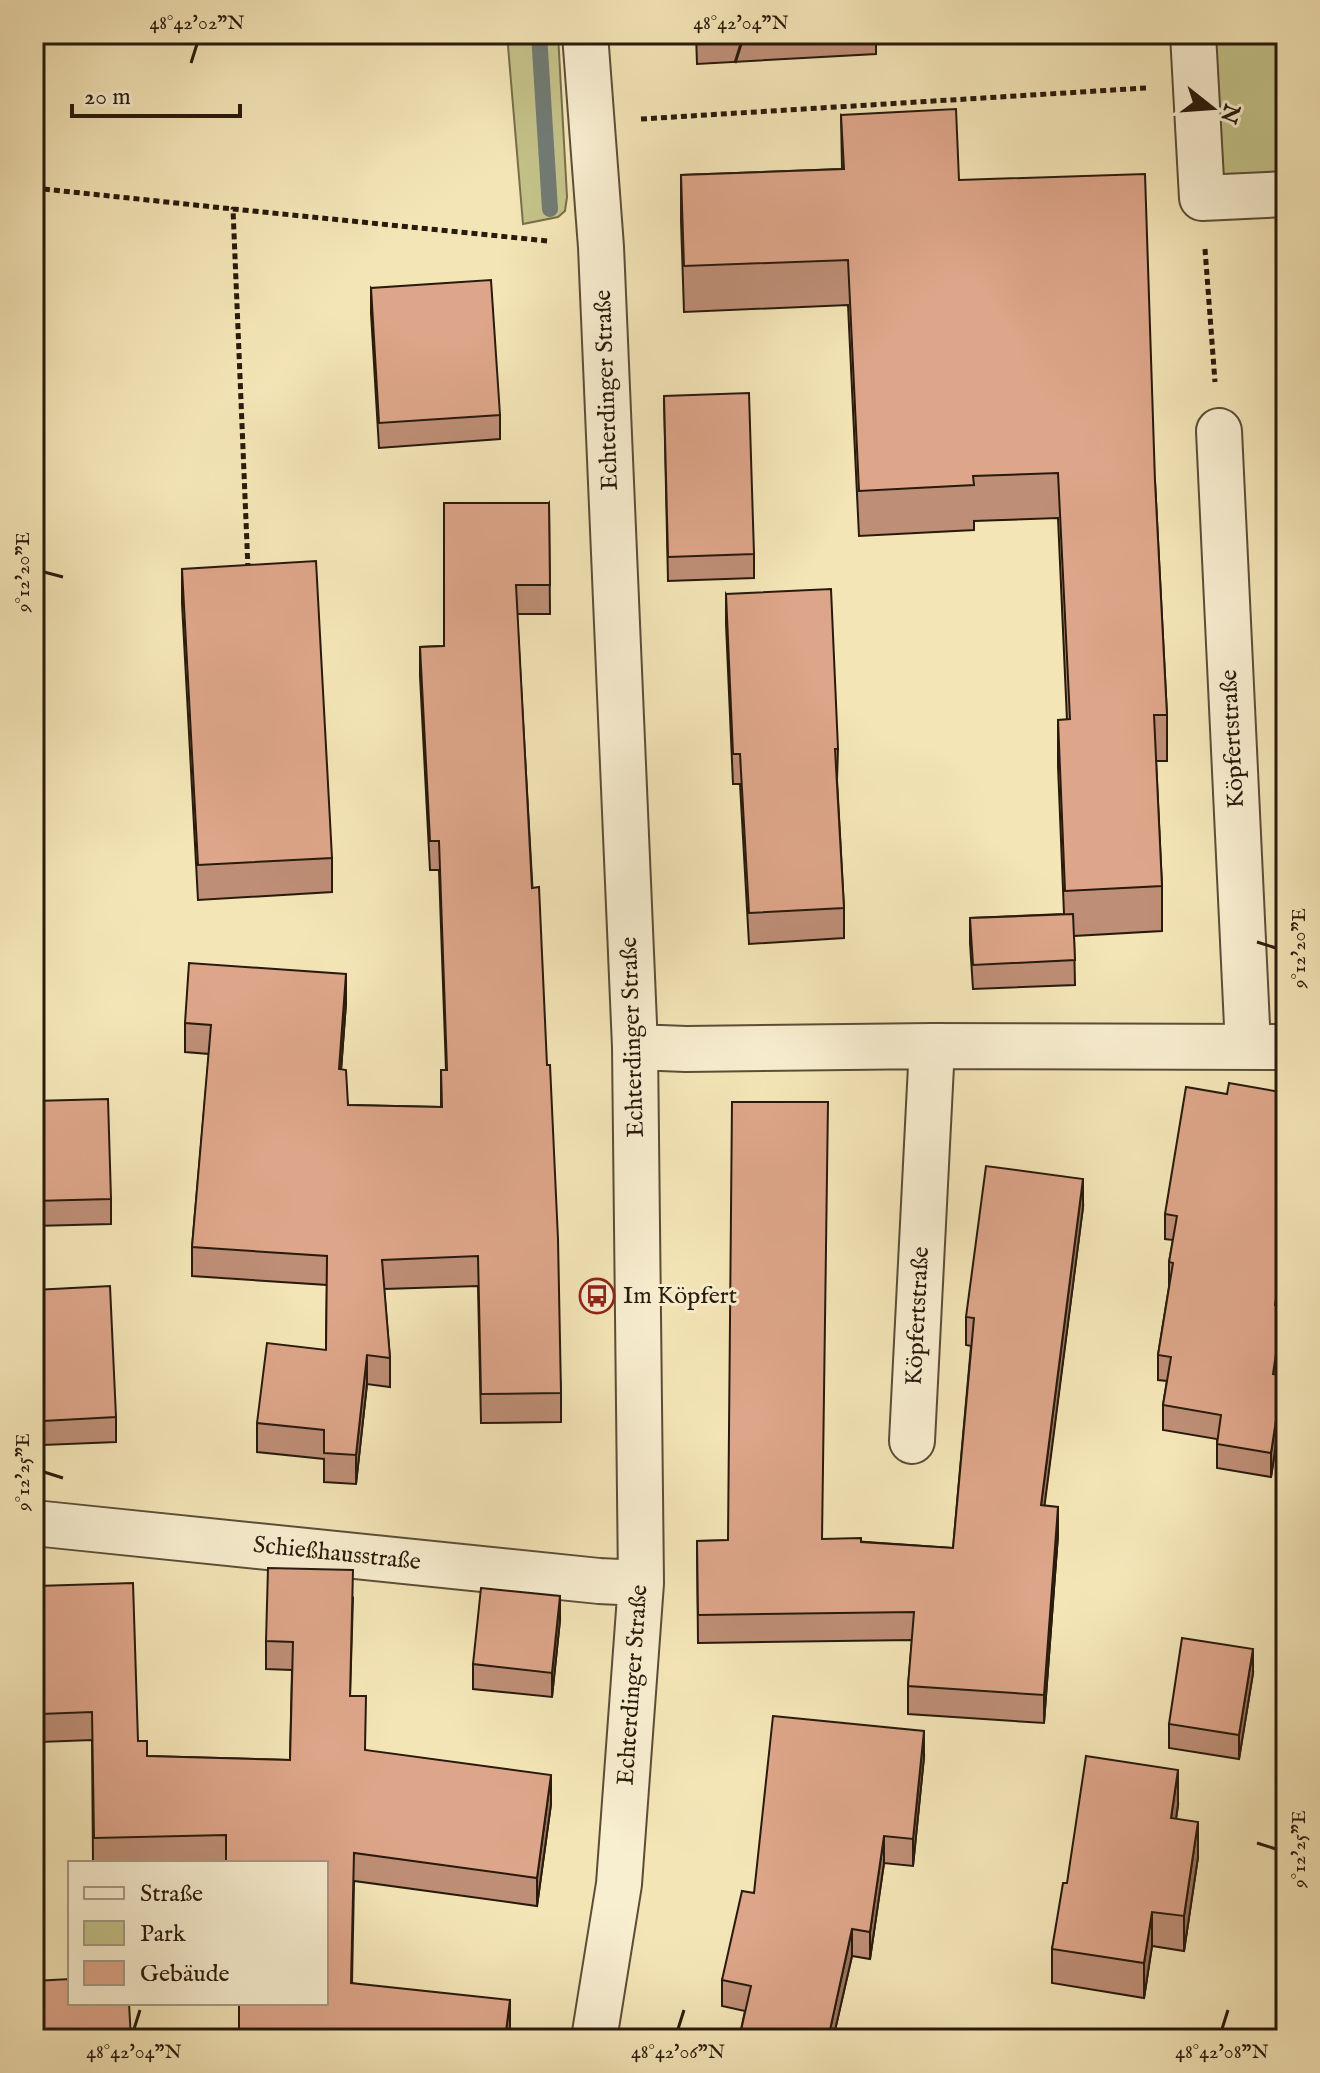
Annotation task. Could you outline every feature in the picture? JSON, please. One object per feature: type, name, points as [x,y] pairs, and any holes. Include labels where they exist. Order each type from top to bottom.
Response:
[{"type":"street","name":"Echterdinger Straße","points":[[585,34],[601,247],[635,1047],[641,1583],[619,1884],[594,2039]]},
{"type":"street","points":[[1193,34],[1202,198],[1286,194]]},
{"type":"street","name":"Köpfertstraße","points":[[635,1047],[1267,1047],[1219,431]]},
{"type":"street","name":"Köpfertstraße","points":[[912,1441],[932,1046]]},
{"type":"street","name":"Schießhausstraße","points":[[34,1523],[641,1583]]},
{"type":"path","points":[[592,122],[1196,85]]},
{"type":"path","points":[[34,188],[601,247]]},
{"type":"path","points":[[1202,198],[1219,431]]},
{"type":"path","points":[[233,209],[248,573]]},
{"type":"green space","points":[[507,34],[558,34],[567,197],[565,211],[558,217],[523,224]]},
{"type":"green space","points":[[1286,39],[1286,194],[1202,198],[1194,44]]},
{"type":"building","points":[[956,109],[959,180],[1145,174],[1155,481],[1167,715],[1154,715],[1162,886],[1065,891],[1058,720],[1070,719],[1058,473],[973,476],[974,485],[859,491],[848,260],[684,266],[681,175],[844,169],[841,115]]},
{"type":"building","points":[[491,280],[500,415],[379,423],[371,288]]},
{"type":"building","points":[[749,393],[754,554],[668,557],[664,396]]},
{"type":"building","points":[[444,503],[549,503],[550,585],[516,585],[532,888],[539,887],[547,1065],[550,1065],[561,1393],[481,1394],[478,1256],[382,1260],[390,1358],[367,1355],[356,1455],[324,1453],[324,1430],[257,1423],[267,1343],[326,1350],[327,1256],[192,1247],[211,1025],[185,1023],[189,963],[346,974],[339,1069],[346,1070],[348,1105],[442,1107],[441,1070],[447,1070],[439,841],[430,841],[420,647],[444,646]]},
{"type":"building","points":[[316,561],[332,858],[198,865],[182,569]]},
{"type":"building","points":[[831,589],[838,749],[835,749],[844,908],[749,913],[740,754],[733,754],[726,594]]},
{"type":"building","points":[[1073,914],[1075,960],[973,965],[970,918]]},
{"type":"building","points":[[1229,1083],[1286,1093],[1276,1161],[1286,1162],[1276,1232],[1286,1233],[1275,1305],[1283,1306],[1273,1374],[1283,1375],[1271,1453],[1217,1444],[1221,1415],[1163,1405],[1171,1357],[1158,1355],[1173,1263],[1169,1262],[1177,1216],[1165,1214],[1186,1087],[1227,1094]]},
{"type":"building","points":[[108,1099],[111,1199],[34,1201],[34,1101]]},
{"type":"building","points":[[732,1102],[828,1102],[822,1539],[861,1538],[861,1542],[953,1548],[974,1318],[966,1317],[986,1166],[1083,1179],[1041,1505],[1058,1507],[1044,1695],[908,1686],[914,1612],[698,1615],[697,1541],[728,1540]]},
{"type":"building","points":[[110,1286],[116,1417],[43,1421],[42,1392],[34,1393],[34,1290]]},
{"type":"building","points":[[268,1568],[353,1570],[350,1696],[366,1696],[365,1750],[551,1775],[537,1878],[354,1853],[351,1983],[510,2000],[505,2039],[400,2039],[400,2033],[239,2029],[239,2005],[328,2005],[328,1861],[226,1861],[226,1835],[94,1838],[92,1712],[40,1714],[37,1586],[133,1583],[138,1741],[147,1741],[147,1756],[290,1760],[293,1642],[266,1641]]},
{"type":"building","points":[[481,1588],[560,1596],[552,1673],[473,1664]]},
{"type":"building","points":[[1182,1638],[1253,1649],[1239,1735],[1169,1724]]},
{"type":"building","points":[[773,1716],[924,1731],[913,1839],[884,1836],[870,1932],[852,1929],[828,2039],[739,2039],[751,1986],[722,1980],[742,1891],[754,1893]]},
{"type":"building","points":[[1086,1756],[1178,1770],[1171,1818],[1198,1822],[1184,1916],[1152,1912],[1144,1963],[1052,1949],[1063,1883],[1067,1883]]},
{"type":"building","points":[[68,1979],[68,2005],[129,2005],[131,2039],[34,2039],[34,1981]]},
{"type":"waterway","points":[[539,34],[550,209]]},
{"type":"place","name":"Im Köpfert","points":[[597,1296]]}]
